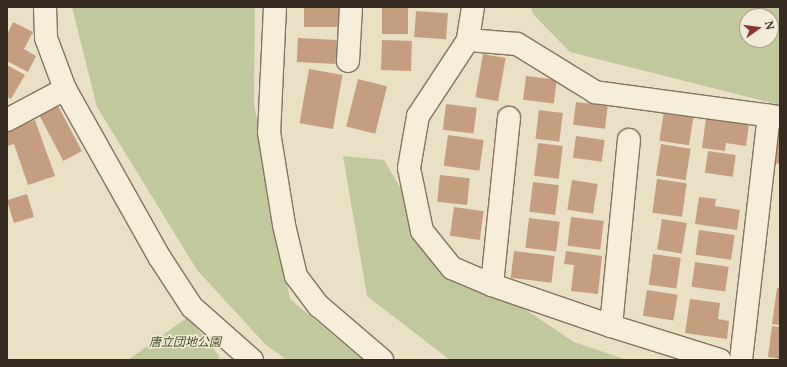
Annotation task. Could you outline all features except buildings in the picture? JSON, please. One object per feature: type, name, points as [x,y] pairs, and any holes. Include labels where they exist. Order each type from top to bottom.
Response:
[{"type":"street","points":[[45,7],[46,38],[65,89],[160,258],[192,308],[244,358]]},
{"type":"street","points":[[275,7],[269,132],[284,225],[296,276],[319,306],[382,360]]},
{"type":"street","points":[[348,62],[351,7]]},
{"type":"street","points":[[473,7],[468,40],[418,116],[409,168],[422,231],[452,268],[492,285],[611,326],[720,360]]},
{"type":"street","points":[[468,40],[517,44],[595,92],[774,116],[741,360]]},
{"type":"street","points":[[7,120],[65,89]]},
{"type":"street","points":[[492,285],[509,118]]},
{"type":"street","points":[[611,326],[629,140]]},
{"type":"green space","points":[[72,7],[255,7],[254,104],[290,299],[363,360],[287,360],[265,344],[197,270],[97,107]]},
{"type":"green space","points":[[531,7],[780,7],[780,105],[570,52],[533,14]]},
{"type":"green space","points":[[343,156],[384,160],[438,251],[574,342],[627,360],[450,360],[367,296]]},
{"type":"green space","name":"唐立団地公園","points":[[188,317],[220,357],[216,360],[128,360]]}]
